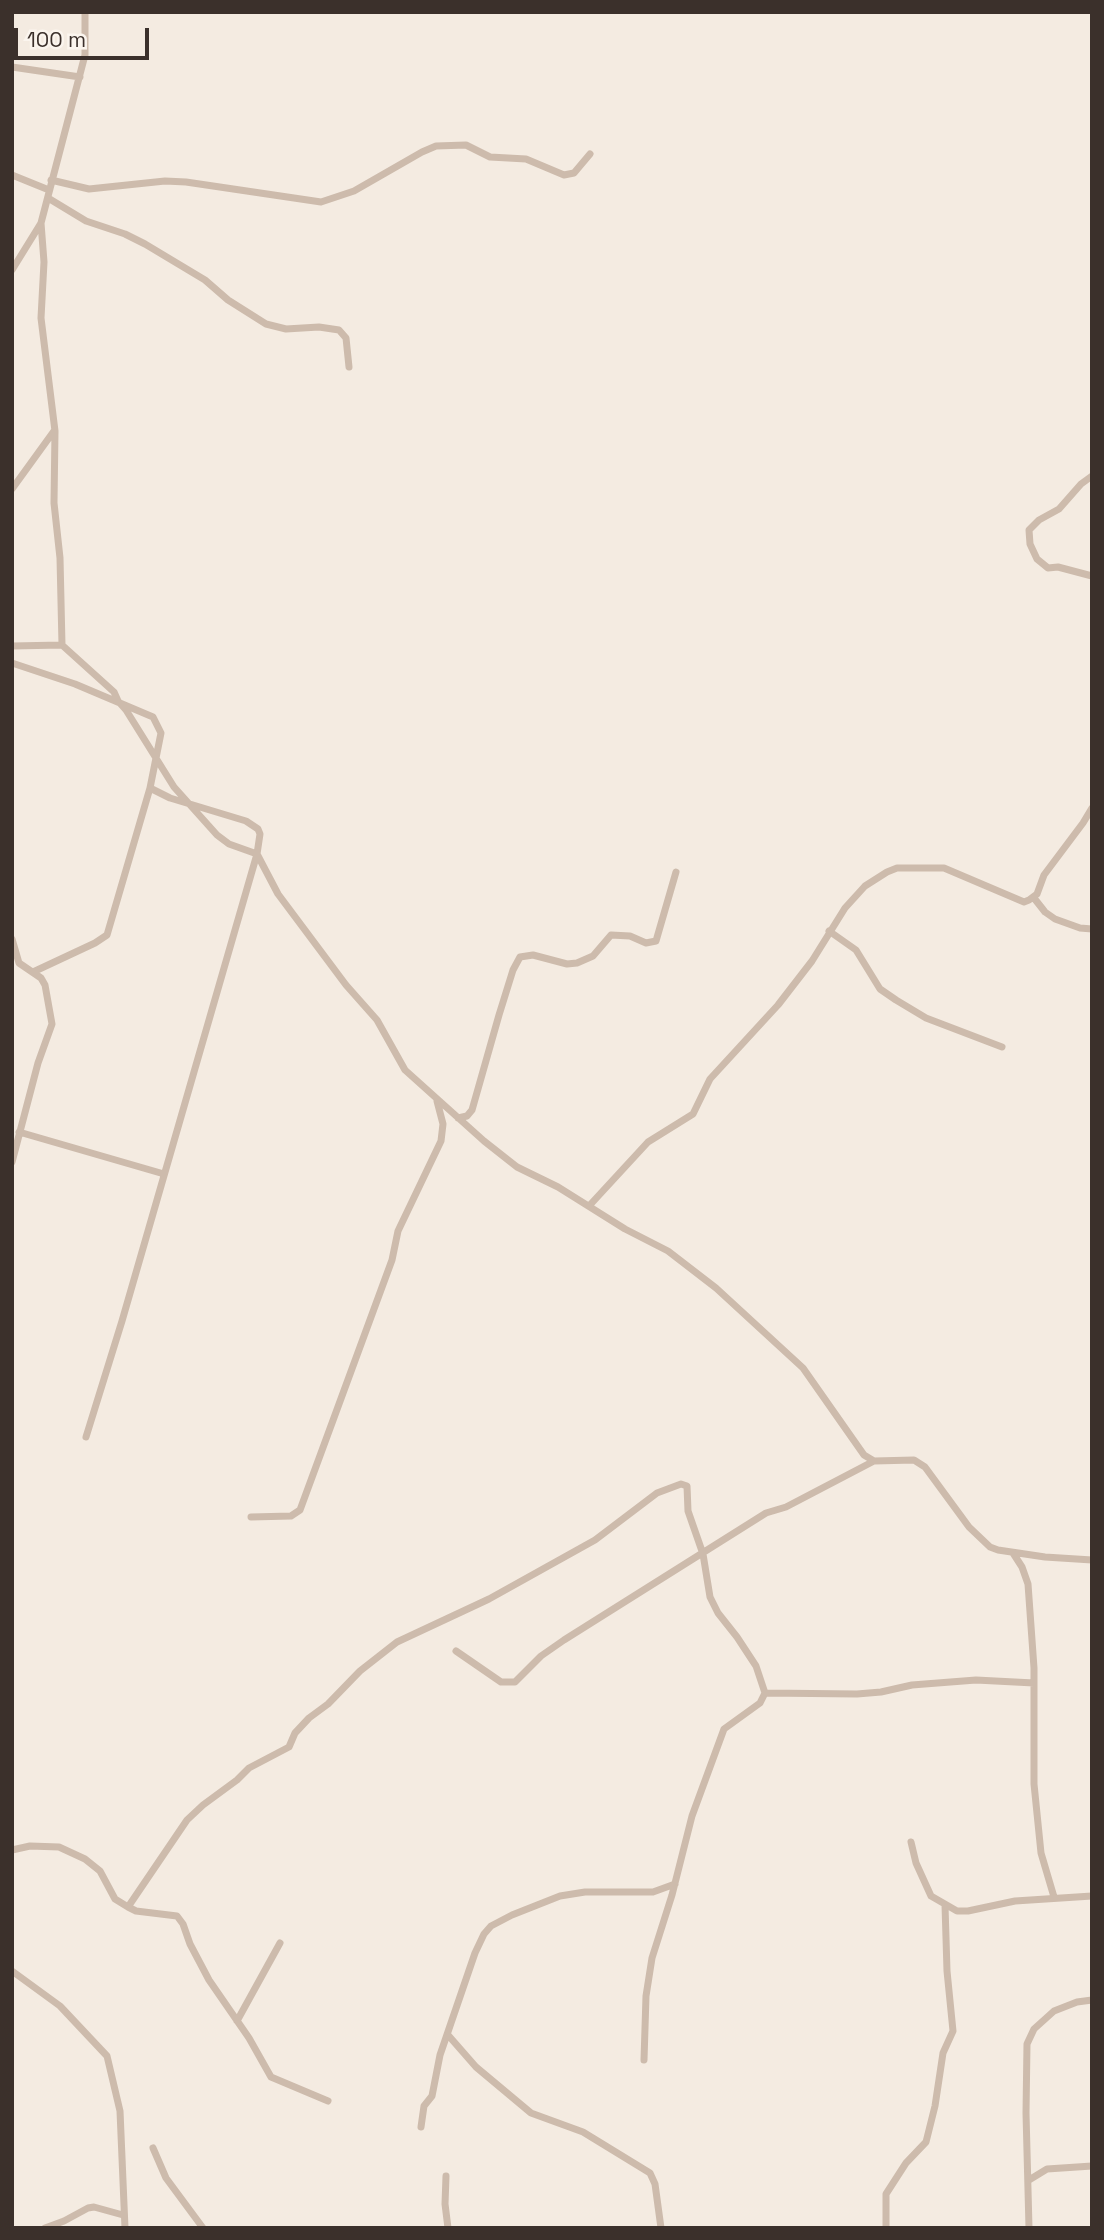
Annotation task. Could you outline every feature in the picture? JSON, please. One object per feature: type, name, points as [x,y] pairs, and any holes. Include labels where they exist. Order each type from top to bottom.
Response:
[{"type":"street","points":[[12,270],[41,223],[85,55],[85,12]]},
{"type":"street","points":[[12,67],[80,78]]},
{"type":"street","points":[[51,180],[89,189],[165,181],[186,182],[321,202],[354,191],[436,146],[466,145],[490,157],[526,159],[564,175],[574,173],[590,154]]},
{"type":"street","points":[[12,174],[49,194],[86,221],[145,244],[205,280],[228,300],[266,324],[286,330],[319,327],[339,330],[346,338],[349,367]]},
{"type":"street","points":[[41,223],[44,262],[41,318],[55,430],[54,503],[60,558],[62,645]]},
{"type":"street","points":[[12,489],[55,430]]},
{"type":"street","points":[[1092,476],[1081,484],[1059,509],[1039,520],[1029,530],[1030,544],[1037,559],[1048,568],[1058,567],[1092,576]]},
{"type":"street","points":[[12,646],[62,645],[114,692],[174,787],[229,844],[257,853],[278,894],[346,985],[377,1020],[405,1070],[517,1167],[558,1187],[668,1251],[741,1310],[803,1368],[854,1443],[874,1461]]},
{"type":"street","points":[[12,663],[75,684],[150,715],[157,722],[161,733],[150,789],[107,935],[33,972]]},
{"type":"street","points":[[86,1437],[122,1321],[257,853],[260,834],[253,825],[170,799],[150,789]]},
{"type":"street","points":[[589,1206],[648,1142],[693,1114],[710,1079],[778,1005],[812,961],[845,908],[865,886],[897,868],[944,868],[1024,902],[1034,898],[1044,875],[1092,808]]},
{"type":"street","points":[[458,1118],[467,1116],[472,1110],[513,970],[520,957],[533,956],[567,964],[577,963],[593,956],[611,935],[630,936],[646,943],[656,941],[676,872]]},
{"type":"street","points":[[1034,898],[1045,912],[1055,919],[1080,928],[1092,929]]},
{"type":"street","points":[[829,931],[856,950],[880,989],[895,1000],[926,1018],[1002,1047]]},
{"type":"street","points":[[12,939],[19,963],[33,972],[45,985],[52,1024],[38,1063],[12,1162]]},
{"type":"street","points":[[251,1517],[291,1516],[300,1510],[392,1260],[398,1231],[441,1141],[443,1124],[437,1100]]},
{"type":"street","points":[[19,1132],[164,1174]]},
{"type":"street","points":[[456,1651],[500,1682],[515,1682],[541,1656],[564,1640],[766,1513],[786,1507],[874,1461],[907,1459],[919,1463],[929,1472],[979,1538],[990,1546],[1013,1553],[1092,1560]]},
{"type":"street","points":[[128,1907],[177,1832],[193,1814],[249,1768],[289,1747],[295,1733],[309,1718],[328,1704],[360,1671],[397,1642],[489,1599],[596,1540],[657,1493],[681,1484],[687,1486],[688,1511],[703,1554],[710,1597],[718,1613],[756,1666],[765,1693],[760,1703],[724,1730],[692,1816],[652,1958],[645,2009],[644,2060]]},
{"type":"street","points":[[1013,1553],[1028,1584],[1034,1683],[1034,1784],[1041,1853],[1054,1897]]},
{"type":"street","points":[[765,1693],[857,1694],[912,1685],[976,1680],[1034,1683]]},
{"type":"street","points":[[911,1842],[931,1896],[957,1911],[1054,1897],[1092,1896]]},
{"type":"street","points":[[12,1850],[52,1845],[85,1859],[100,1871],[115,1899],[128,1907],[136,1911],[169,1913],[180,1919],[209,1980],[271,2077],[328,2101]]},
{"type":"street","points":[[421,2127],[424,2106],[432,2096],[440,2055],[484,1934],[499,1921],[560,1896],[585,1892],[653,1892],[675,1884]]},
{"type":"street","points":[[886,2228],[886,2194],[906,2163],[926,2142],[943,2053],[953,2031],[947,1971],[945,1905]]},
{"type":"street","points":[[237,2021],[280,1943]]},
{"type":"street","points":[[12,1971],[60,2006],[107,2056],[120,2111],[125,2228]]},
{"type":"street","points":[[1029,2228],[1025,2061],[1028,2039],[1039,2023],[1054,2011],[1077,2002],[1092,2000]]},
{"type":"street","points":[[448,2035],[476,2067],[531,2113],[583,2132],[650,2173],[661,2228]]},
{"type":"street","points":[[153,2148],[166,2178],[203,2228]]},
{"type":"street","points":[[1028,2180],[1047,2169],[1092,2166]]},
{"type":"street","points":[[446,2176],[448,2228]]},
{"type":"street","points":[[45,2228],[94,2207],[123,2215]]}]
